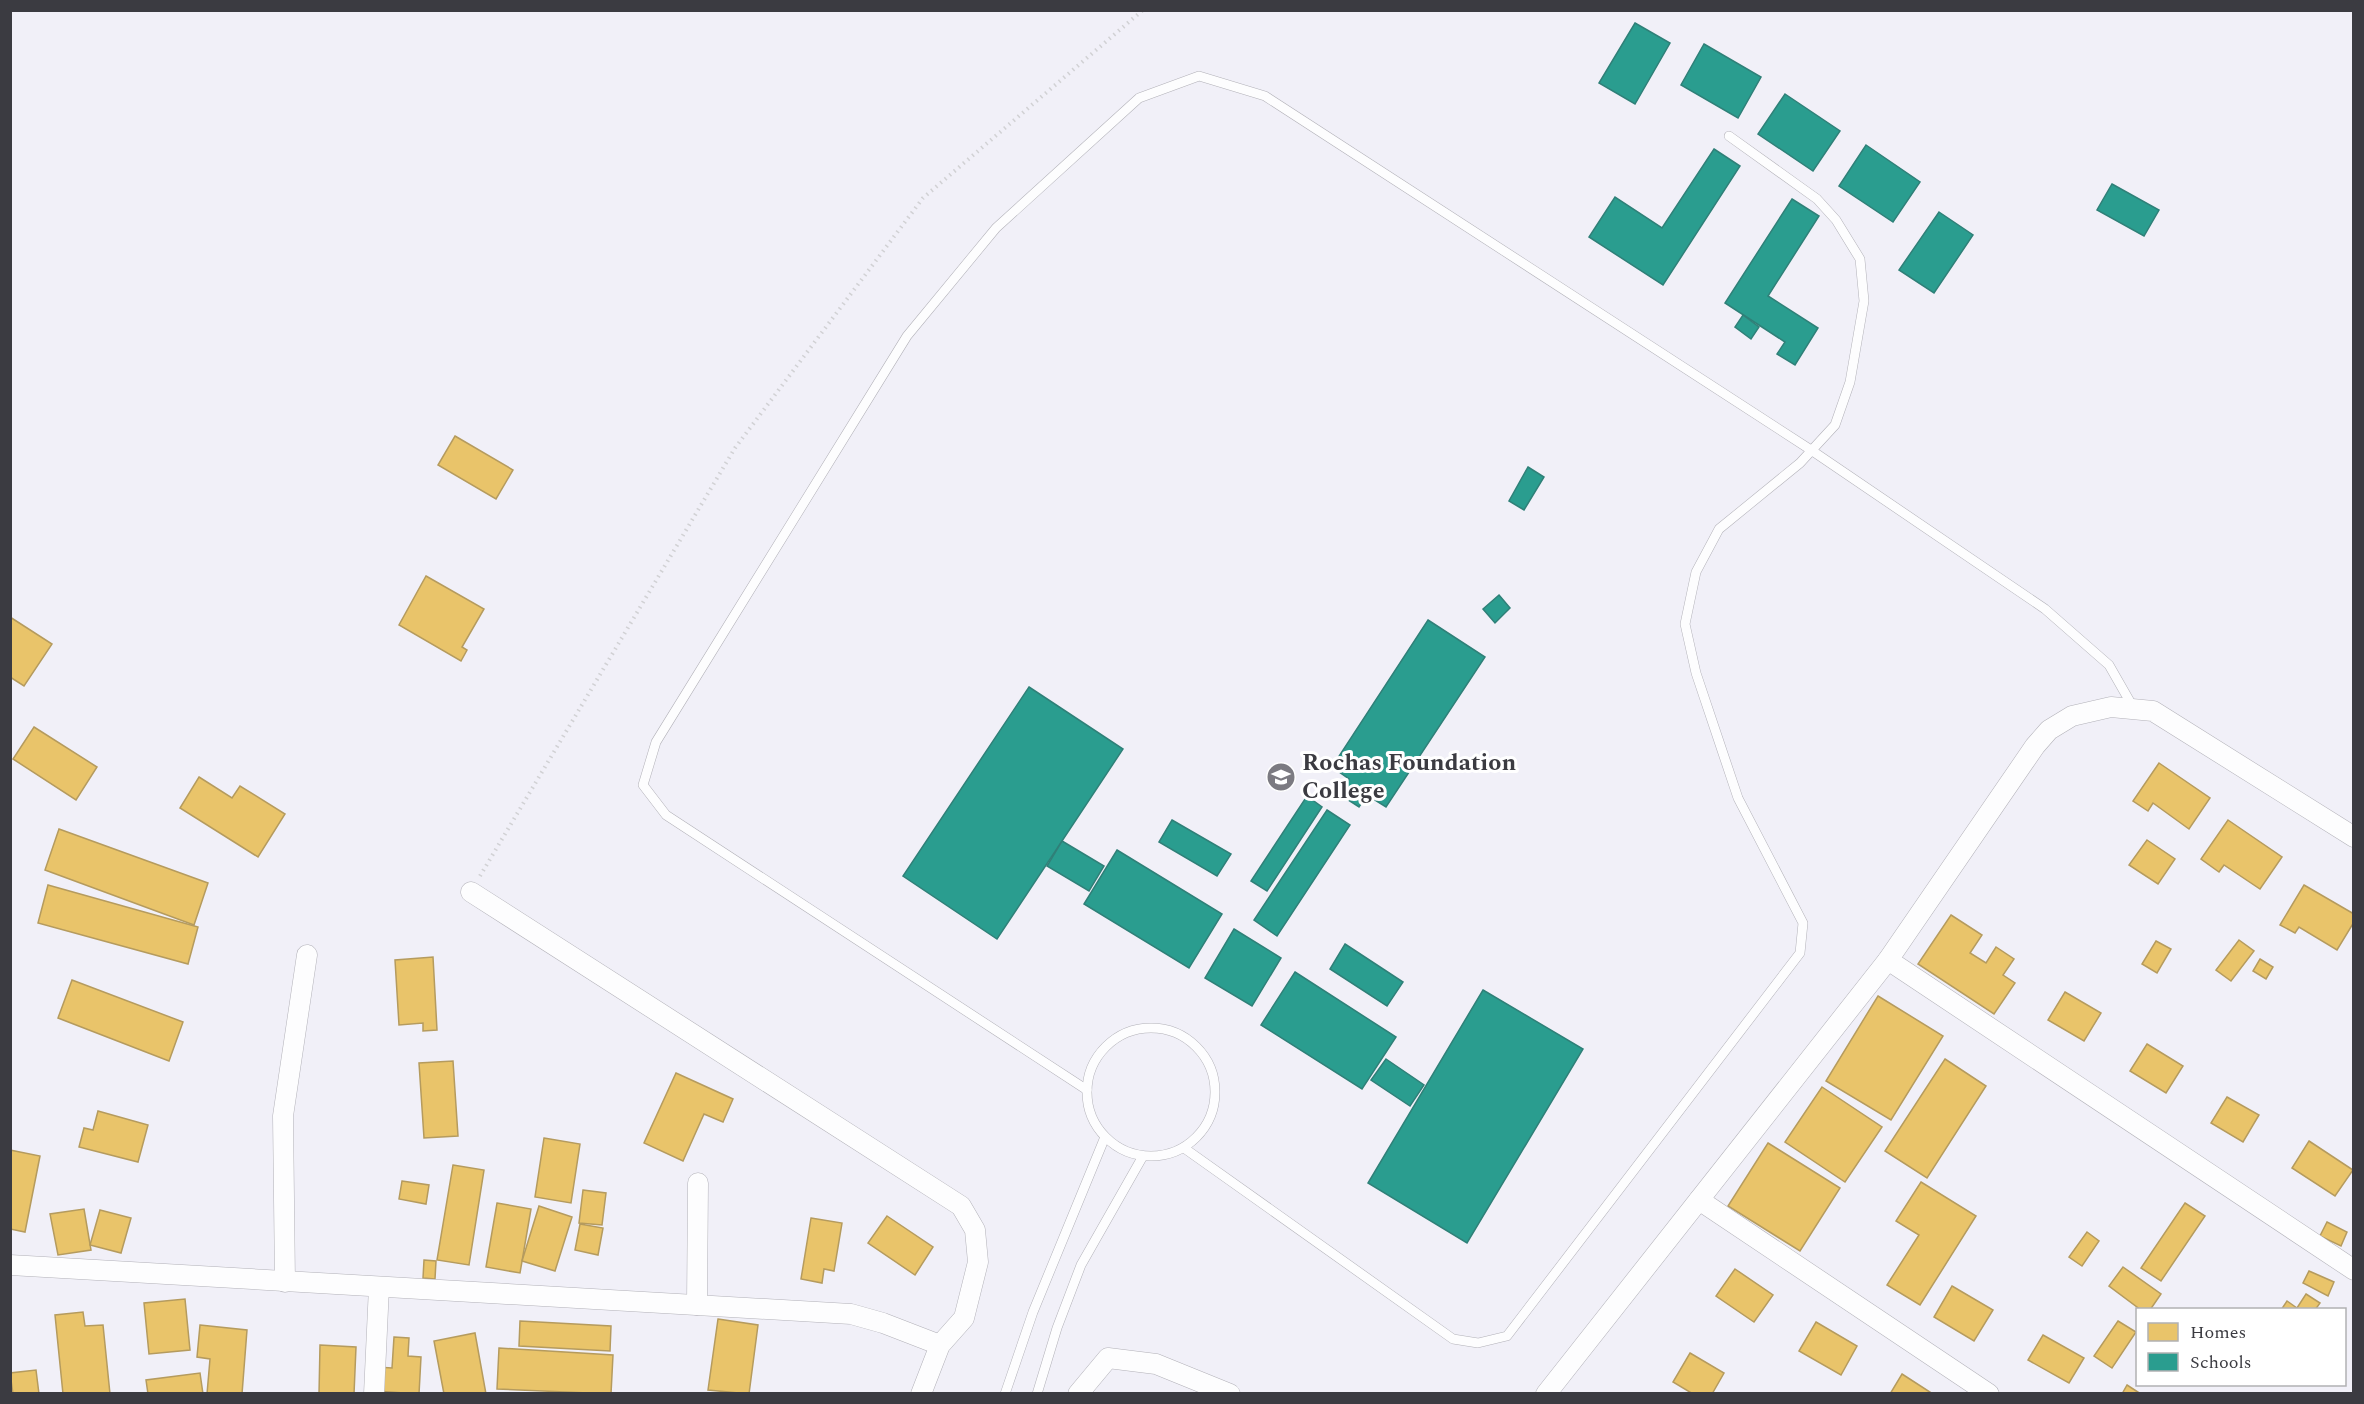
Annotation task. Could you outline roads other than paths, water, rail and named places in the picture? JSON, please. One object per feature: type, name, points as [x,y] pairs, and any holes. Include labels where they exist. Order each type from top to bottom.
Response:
[{"type":"street","points":[[1546,1394],[1888,960],[2035,746],[2049,730],[2072,716],[2110,707],[2153,711],[2354,837]]},
{"type":"street","points":[[471,892],[961,1206],[975,1230],[978,1262],[964,1318],[940,1345],[921,1394]]},
{"type":"street","points":[[285,1282],[283,1116],[307,955]]},
{"type":"street","points":[[1888,960],[2354,1270]]},
{"type":"street","points":[[698,1184],[698,1305]]},
{"type":"street","points":[[1699,1200],[1989,1394]]},
{"type":"street","points":[[10,1265],[851,1314],[907,1331],[940,1345]]},
{"type":"street","points":[[374,1394],[379,1287]]},
{"type":"street","points":[[1078,1394],[1108,1358],[1156,1364],[1230,1394]]},
{"type":"lane","points":[[1087,1090],[666,815],[643,785],[656,742],[907,336],[996,228],[1139,98],[1199,76],[1265,96],[1811,450],[2045,609],[2109,665],[2134,709]]},
{"type":"lane","points":[[1184,1149],[1453,1339],[1478,1343],[1508,1336],[1800,953],[1803,923],[1738,798],[1696,673],[1685,624],[1696,572],[1719,529],[1811,450],[1835,425],[1850,382],[1864,301],[1860,259],[1836,219],[1817,198],[1729,136]]},
{"type":"lane","points":[[1147,1027],[1168,1030],[1188,1039],[1204,1054],[1214,1073],[1217,1095],[1212,1116],[1201,1135],[1184,1149],[1164,1156],[1143,1156],[1122,1150],[1105,1137],[1093,1120],[1087,1100],[1087,1090],[1095,1059],[1108,1043],[1126,1032],[1147,1027]]},
{"type":"lane","points":[[1005,1394],[1033,1312],[1105,1137]]},
{"type":"lane","points":[[1037,1394],[1057,1328],[1082,1265],[1143,1156]]},
{"type":"place","name":"Rochas Foundation College","points":[[1281,777]]}]
